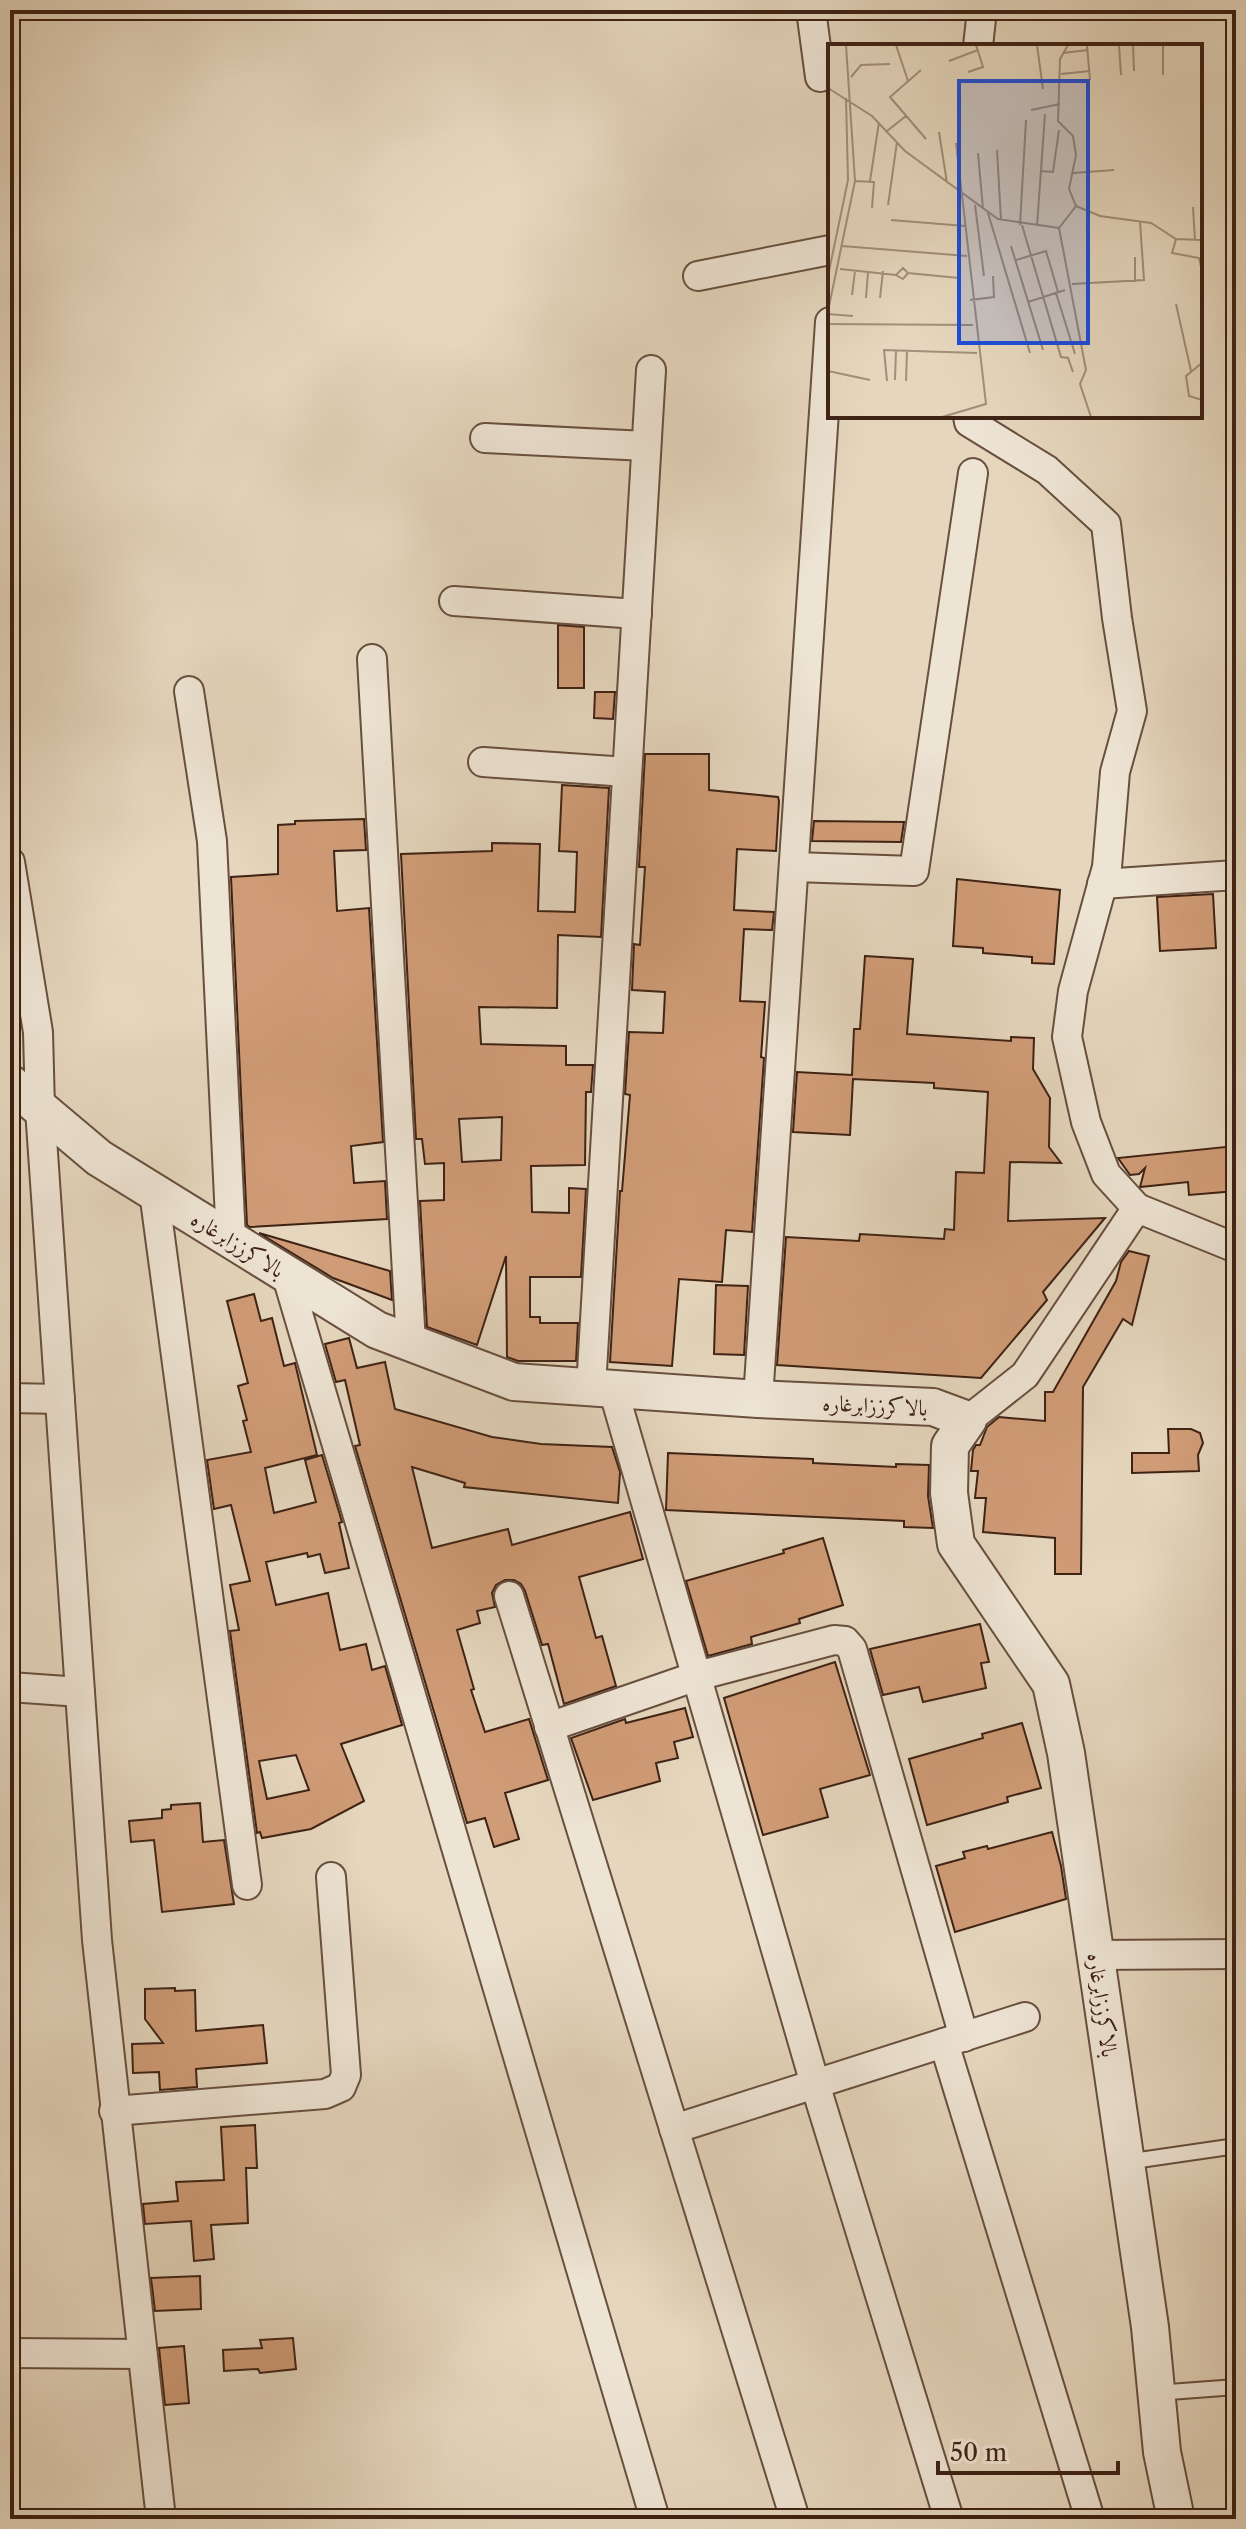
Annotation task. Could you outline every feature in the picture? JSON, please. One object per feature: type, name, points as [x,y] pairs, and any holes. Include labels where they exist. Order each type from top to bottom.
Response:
[{"type":"street","points":[[811,10],[820,77]]},
{"type":"street","points":[[978,44],[982,10]]},
{"type":"street","points":[[698,276],[828,250]]},
{"type":"street","points":[[758,1399],[828,352]]},
{"type":"street","points":[[651,370],[627,772],[602,1388],[697,1676],[815,2084],[949,2519]]},
{"type":"street","points":[[968,418],[969,422],[1047,470],[1106,524],[1132,711],[1115,772],[1107,867],[1073,991],[1067,1037],[1086,1122],[1106,1174],[1137,1208],[1236,1248]]},
{"type":"street","points":[[485,438],[646,446]]},
{"type":"street","points":[[794,867],[914,871],[973,473]]},
{"type":"street","points":[[454,601],[637,614]]},
{"type":"street","points":[[372,659],[411,1343]]},
{"type":"street","points":[[189,691],[212,841],[231,1240]]},
{"type":"street","points":[[483,762],[627,772]]},
{"type":"street","points":[[10,862],[38,1032],[40,1109],[97,1940],[161,2519]]},
{"type":"street","points":[[1102,884],[1236,875]]},
{"type":"street","name":"بالاکرززابرغاره","points":[[10,1083],[99,1158],[377,1330],[514,1382],[758,1399],[933,1407],[968,1420],[950,1446],[949,1493],[956,1544],[1051,1684],[1066,1753],[1150,2327],[1162,2452],[1176,2519]]},
{"type":"street","points":[[154,1192],[247,1885]]},
{"type":"street","points":[[968,1420],[1025,1375],[1137,1208]]},
{"type":"street","points":[[286,1273],[655,2519]]},
{"type":"street","points":[[10,1398],[60,1399]]},
{"type":"street","points":[[509,1596],[795,2519]]},
{"type":"street","points":[[549,1727],[697,1676],[834,1640],[845,1641],[852,1649],[954,2040],[1090,2519]]},
{"type":"street","points":[[10,1687],[80,1692]]},
{"type":"street","points":[[114,2111],[325,2094],[341,2087],[346,2075],[331,1877]]},
{"type":"street","points":[[1096,1955],[1236,1954]]},
{"type":"street","points":[[674,2129],[1025,2017]]},
{"type":"street","points":[[10,2353],[142,2354]]},
{"type":"lane","points":[[1126,2162],[1236,2146]]},
{"type":"lane","points":[[1156,2393],[1236,2387]]},
{"type":"building","points":[[558,625],[584,627],[584,688],[558,688]]},
{"type":"building","points":[[595,692],[615,692],[613,719],[594,718]]},
{"type":"building","points":[[645,754],[709,754],[709,790],[778,797],[779,801],[776,851],[737,849],[734,910],[774,912],[772,930],[744,929],[740,1001],[765,1002],[752,1232],[726,1230],[722,1282],[679,1279],[672,1366],[610,1362],[620,1191],[630,1095],[625,1094],[629,1032],[663,1033],[665,992],[632,990],[634,944],[640,945],[645,867],[639,867]]},
{"type":"building","points":[[562,785],[609,788],[601,937],[558,935],[557,1008],[479,1007],[481,1044],[566,1046],[566,1065],[593,1065],[591,1092],[586,1092],[585,1165],[531,1166],[532,1212],[569,1213],[569,1188],[586,1189],[581,1277],[530,1277],[530,1317],[540,1317],[540,1323],[578,1323],[576,1361],[518,1361],[507,1357],[506,1256],[477,1345],[427,1327],[420,1201],[444,1200],[444,1163],[425,1164],[422,1139],[416,1139],[401,854],[492,851],[492,843],[540,844],[538,911],[575,912],[577,852],[559,851]],"holes":[[[502,1117],[501,1160],[462,1162],[459,1119]]]},
{"type":"building","points":[[364,819],[366,850],[334,851],[337,911],[369,908],[383,1142],[351,1146],[354,1183],[385,1181],[387,1219],[250,1227],[247,1225],[231,877],[278,874],[278,825],[295,824],[295,821]]},
{"type":"building","points":[[814,821],[904,822],[901,842],[812,841]]},
{"type":"building","points":[[957,879],[1060,890],[1054,964],[1032,963],[1032,957],[983,953],[983,948],[953,946]]},
{"type":"building","points":[[1213,894],[1216,948],[1160,951],[1157,897]]},
{"type":"building","points":[[865,956],[913,959],[907,1034],[1011,1041],[1011,1037],[1034,1038],[1033,1069],[1050,1098],[1049,1147],[1061,1163],[1010,1162],[1008,1221],[1105,1218],[1043,1292],[1047,1300],[981,1378],[777,1365],[786,1237],[859,1241],[860,1234],[944,1239],[945,1229],[954,1230],[956,1172],[984,1173],[988,1092],[934,1088],[934,1083],[853,1079],[850,1135],[793,1132],[797,1072],[852,1075],[854,1029],[860,1029]]},
{"type":"building","points":[[1235,1146],[1236,1191],[1189,1195],[1188,1182],[1140,1187],[1145,1168],[1139,1174],[1130,1175],[1118,1158]]},
{"type":"building","points":[[259,1233],[390,1271],[392,1300],[333,1278]]},
{"type":"building","points":[[1129,1251],[1149,1256],[1132,1325],[1123,1319],[1083,1387],[1081,1574],[1055,1574],[1055,1538],[983,1532],[986,1498],[975,1498],[978,1471],[971,1471],[973,1450],[980,1445],[987,1427],[999,1417],[1045,1421],[1045,1392],[1053,1392],[1116,1281],[1121,1262]]},
{"type":"building","points":[[716,1285],[748,1286],[744,1355],[714,1354]]},
{"type":"building","points":[[254,1294],[261,1321],[272,1318],[284,1366],[295,1363],[317,1455],[265,1468],[274,1513],[316,1502],[305,1460],[322,1455],[342,1522],[339,1523],[349,1568],[325,1573],[320,1554],[308,1557],[307,1553],[266,1562],[276,1605],[328,1593],[340,1650],[366,1644],[372,1670],[385,1666],[402,1725],[341,1744],[364,1801],[311,1829],[262,1838],[260,1832],[257,1833],[230,1631],[239,1630],[230,1585],[250,1581],[231,1505],[214,1509],[207,1460],[251,1452],[238,1386],[248,1383],[227,1301]],"holes":[[[296,1755],[309,1790],[267,1799],[259,1761]]]},
{"type":"building","points":[[349,1338],[357,1368],[385,1362],[395,1409],[492,1437],[541,1444],[612,1447],[620,1472],[618,1503],[464,1487],[465,1483],[412,1467],[432,1548],[508,1529],[512,1545],[630,1512],[643,1559],[579,1577],[596,1638],[602,1636],[616,1686],[564,1704],[548,1644],[542,1645],[525,1591],[514,1580],[505,1580],[496,1585],[492,1593],[495,1607],[477,1611],[480,1623],[457,1630],[485,1732],[529,1719],[548,1780],[505,1793],[519,1839],[494,1847],[485,1818],[467,1823],[355,1446],[360,1445],[345,1380],[336,1382],[325,1344]]},
{"type":"building","points":[[1168,1429],[1191,1429],[1200,1433],[1203,1443],[1198,1455],[1199,1471],[1132,1473],[1132,1453],[1169,1453]]},
{"type":"building","points":[[668,1453],[813,1459],[813,1463],[896,1467],[896,1464],[929,1465],[928,1496],[933,1528],[904,1527],[904,1521],[666,1510]]},
{"type":"building","points":[[823,1538],[843,1605],[799,1619],[800,1623],[751,1637],[752,1644],[708,1656],[686,1581],[784,1553],[783,1550]]},
{"type":"building","points":[[980,1624],[989,1662],[981,1663],[986,1688],[923,1702],[919,1687],[883,1695],[870,1649]]},
{"type":"building","points":[[835,1662],[870,1775],[820,1789],[828,1817],[763,1835],[724,1698]]},
{"type":"building","points":[[685,1708],[693,1737],[674,1742],[678,1758],[656,1763],[660,1781],[593,1800],[571,1738],[625,1719],[626,1723]]},
{"type":"building","points":[[1022,1723],[1041,1788],[1007,1797],[1008,1802],[927,1825],[909,1759],[983,1738],[982,1734]]},
{"type":"building","points":[[200,1803],[203,1842],[224,1840],[234,1904],[162,1912],[154,1840],[131,1842],[129,1821],[162,1818],[162,1810],[171,1809],[171,1805]]},
{"type":"building","points":[[1052,1832],[1066,1899],[955,1932],[936,1866],[965,1858],[963,1852],[987,1846],[988,1849]]},
{"type":"building","points":[[175,1988],[175,1991],[195,1990],[196,2031],[263,2025],[267,2063],[196,2069],[197,2087],[160,2090],[159,2072],[133,2073],[132,2044],[163,2043],[145,2019],[145,1989]]},
{"type":"building","points":[[255,2125],[257,2168],[246,2168],[248,2223],[211,2225],[214,2259],[194,2261],[191,2221],[145,2224],[143,2204],[178,2201],[176,2182],[224,2180],[221,2127]]},
{"type":"building","points":[[200,2276],[201,2309],[155,2311],[151,2278]]},
{"type":"building","points":[[293,2338],[296,2369],[260,2373],[258,2369],[224,2371],[223,2350],[262,2348],[260,2340]]},
{"type":"building","points":[[184,2346],[189,2403],[165,2405],[159,2348]]}]
